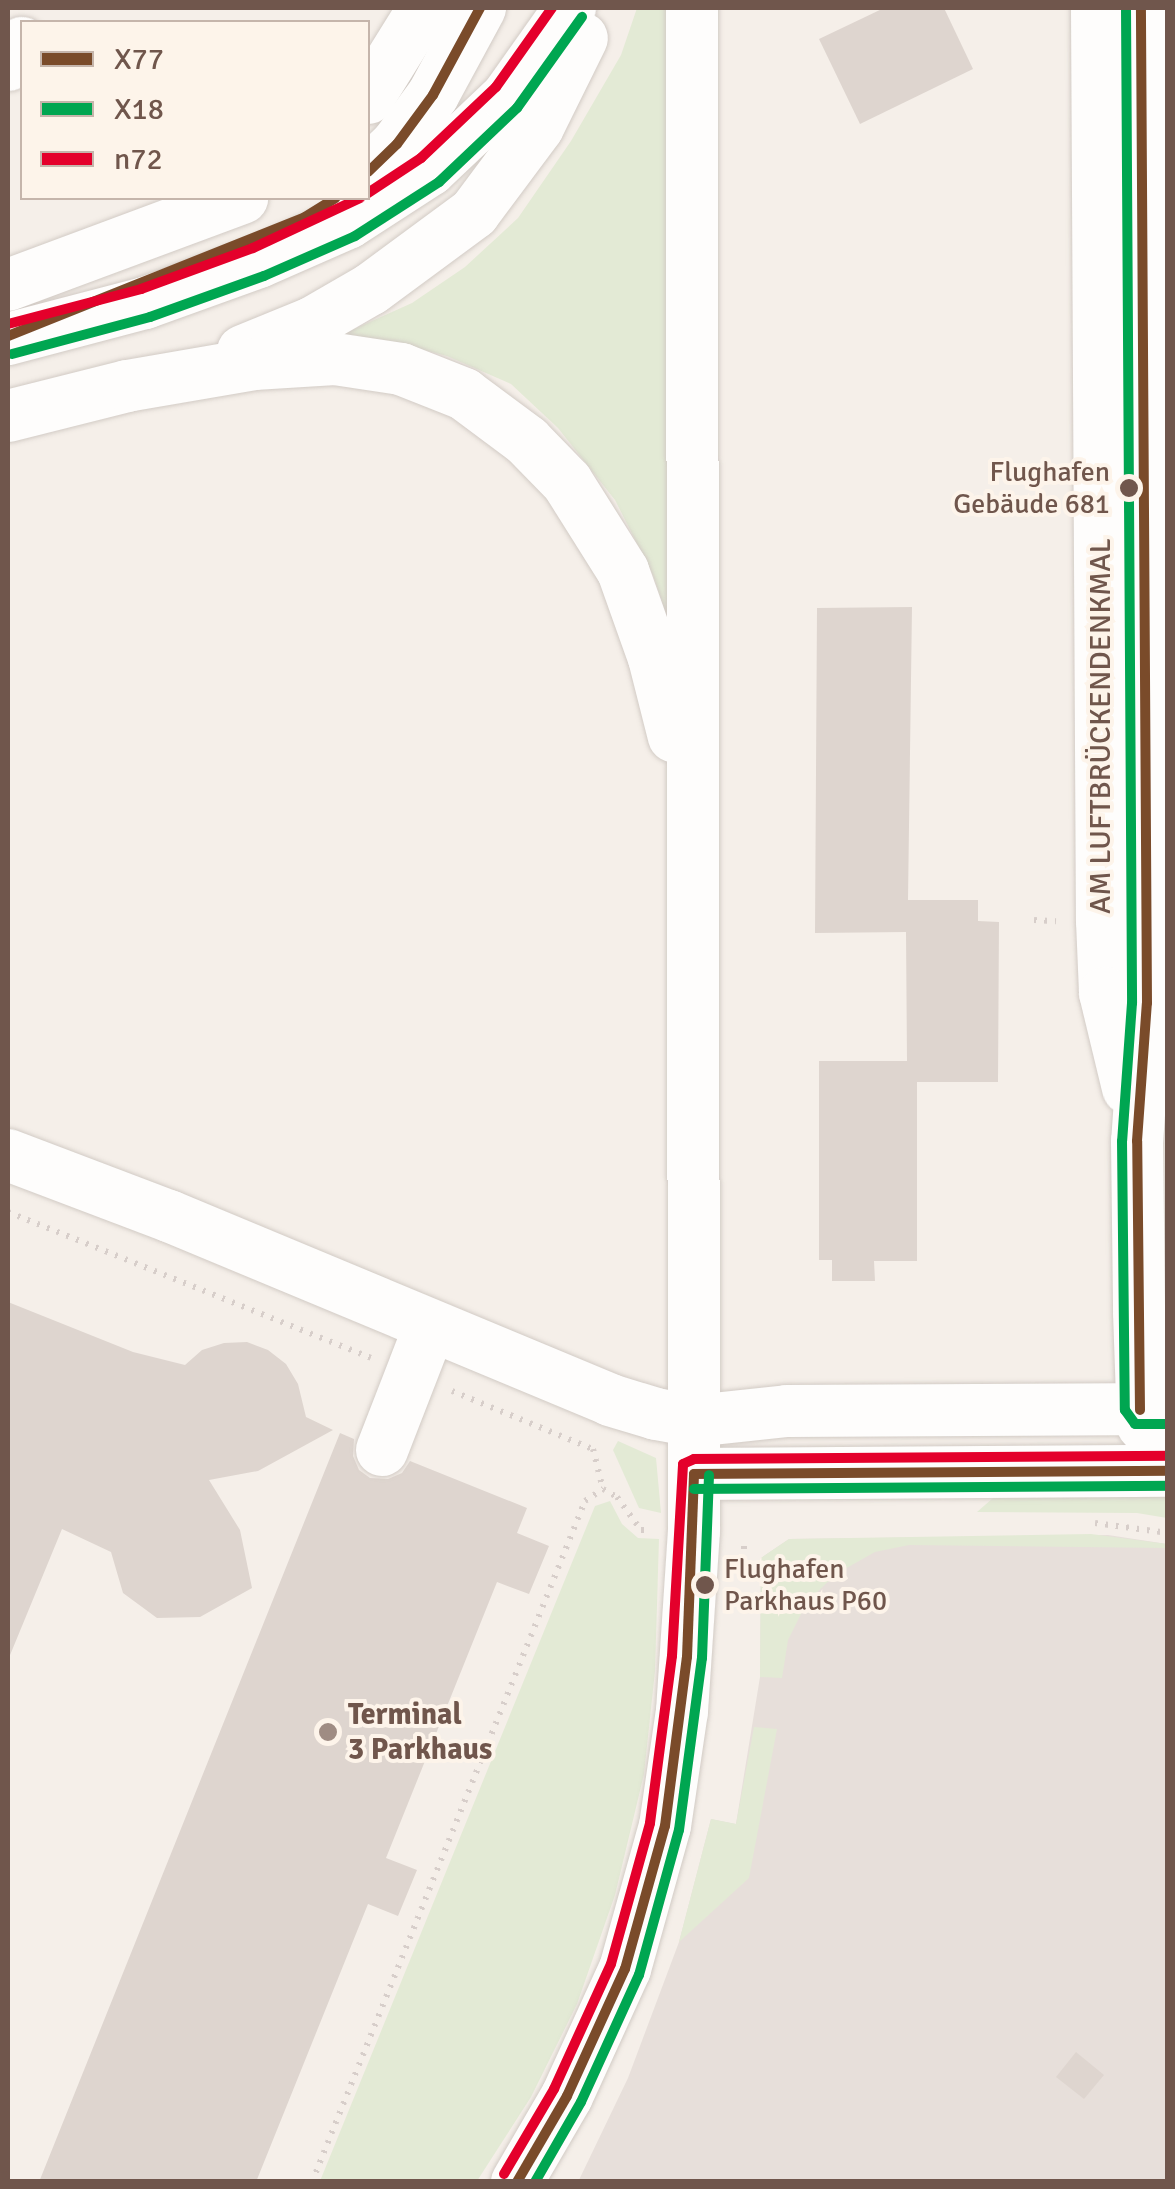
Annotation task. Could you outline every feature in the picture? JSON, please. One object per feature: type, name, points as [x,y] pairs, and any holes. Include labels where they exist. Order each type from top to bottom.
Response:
[{"type":"street","points":[[370,95],[424,8]]},
{"type":"street","points":[[370,170],[397,144],[433,95],[480,8]]},
{"type":"street","points":[[8,337],[145,303],[260,262],[348,223],[430,170],[507,97],[570,8]]},
{"type":"street","points":[[8,416],[226,358],[312,323],[429,250],[474,212],[538,127],[583,36],[591,8]]},
{"type":"street","points":[[517,2182],[567,2096],[614,1994],[666,1826],[685,1675],[694,1474],[692,8]]},
{"type":"street","name":"AM LUFTBRÜCKENDENKMAL","points":[[1098,8],[1104,975],[1109,1019],[1138,1141]]},
{"type":"street","name":"AM LUFTBRÜCKENDENKMAL","points":[[1140,8],[1147,1003],[1138,1141],[1138,1312],[1158,1424]]},
{"type":"street","points":[[8,285],[237,200]]},
{"type":"street","points":[[8,337],[287,224],[331,200]]},
{"type":"street","points":[[126,386],[254,364],[335,359],[401,369],[464,394],[526,440],[567,482],[623,571],[654,658],[672,729],[694,852]]},
{"type":"street","points":[[10,1153],[610,1400],[694,1421],[787,1411],[1024,1411],[1158,1424]]},
{"type":"street","points":[[1024,1411],[1071,1394],[1089,1382],[1116,1354],[1138,1312]]},
{"type":"street","points":[[694,1313],[711,1355],[724,1371],[787,1411]]},
{"type":"street","points":[[382,1450],[430,1326]]},
{"type":"street","points":[[1036,1471],[1107,1454],[1158,1424]]},
{"type":"street","points":[[694,1474],[1168,1471]]},
{"type":"path","points":[[8,1212],[592,1448],[603,1490]]},
{"type":"path","points":[[603,1490],[618,1496],[641,1530],[656,1530]]},
{"type":"path","points":[[312,2182],[586,1502],[603,1490]]},
{"type":"path","points":[[1080,1523],[1168,1534]]},
{"type":"path","points":[[744,1531],[744,1575]]},
{"type":"shaded area","points":[[1108,1535],[1167,1544],[1167,2181],[578,2182],[628,2078],[679,1942],[711,1819],[736,1824],[760,1677],[761,1558],[789,1539]]},
{"type":"green space","points":[[637,8],[666,8],[671,628],[653,575],[615,500],[558,428],[511,384],[447,356],[390,341],[323,343],[412,303],[465,267],[518,218],[571,141],[621,55]]},
{"type":"green space","points":[[618,1441],[656,1458],[661,1513],[639,1508],[613,1450]]},
{"type":"green space","points":[[1167,1493],[1167,1518],[1137,1513],[977,1512],[993,1498]]},
{"type":"green space","points":[[610,1501],[622,1524],[638,1538],[659,1539],[655,1671],[644,1774],[615,1895],[577,2004],[531,2097],[477,2181],[320,2181],[595,1506]]},
{"type":"green space","points":[[1091,1534],[1167,1544],[1167,1548],[909,1545],[875,1552],[836,1574],[807,1602],[788,1640],[782,1678],[760,1677],[761,1558],[789,1539]]},
{"type":"green space","points":[[754,1727],[777,1729],[749,1878],[679,1942],[711,1819],[736,1824]]},
{"type":"building","points":[[884,8],[944,8],[973,69],[860,124],[819,39]]},
{"type":"building","points":[[912,607],[908,900],[978,900],[978,921],[999,922],[998,1082],[917,1082],[917,1261],[874,1261],[875,1281],[832,1281],[832,1260],[819,1260],[819,1061],[907,1061],[906,932],[815,933],[817,608]]},
{"type":"building","points":[[8,1302],[133,1352],[185,1365],[202,1350],[224,1343],[247,1342],[268,1350],[286,1364],[298,1384],[306,1417],[333,1430],[258,1471],[209,1480],[240,1530],[252,1588],[200,1617],[157,1618],[123,1593],[111,1552],[62,1529],[8,1660]]},
{"type":"building","name":"Terminal 3 Parkhaus","points":[[340,1433],[354,1439],[353,1456],[359,1470],[370,1478],[388,1479],[402,1473],[410,1461],[527,1508],[517,1533],[549,1546],[529,1594],[497,1582],[386,1858],[417,1870],[398,1916],[368,1904],[256,2182],[39,2182]]},
{"type":"building","points":[[1076,2052],[1104,2075],[1084,2099],[1056,2077]]},
{"type":"transit line","name":"X77","points":[[370,170],[397,144],[433,95],[480,8]]},
{"type":"transit line","name":"n72","points":[[370,192],[421,158],[496,87],[552,8]]},
{"type":"transit line","name":"X18","points":[[1126,8],[1132,1003],[1122,1141],[1125,1410],[1135,1424],[1168,1424]]},
{"type":"transit line","name":"X77","points":[[1140,1410],[1137,1141],[1147,1003],[1141,8]]},
{"type":"transit line","name":"X18","points":[[12,354],[150,317],[264,276],[355,236],[439,182],[517,108],[582,17]]},
{"type":"transit line","name":"X77","points":[[8,336],[305,217],[332,200]]},
{"type":"transit line","name":"n72","points":[[8,324],[141,289],[253,248],[356,200]]},
{"type":"transit line","name":"n72","points":[[504,2174],[554,2089],[611,1964],[650,1823],[672,1656],[683,1464],[694,1459],[1168,1456]]},
{"type":"transit line","name":"X77","points":[[694,1474],[1168,1471]]},
{"type":"transit line","name":"X77","points":[[517,2182],[567,2096],[625,1969],[665,1826],[687,1657],[694,1474]]},
{"type":"transit line","name":"X18","points":[[535,2182],[581,2102],[639,1975],[679,1830],[702,1658],[709,1475]]},
{"type":"transit line","name":"X18","points":[[694,1489],[1168,1486]]},
{"type":"place","name":"Flughafen Gebäude 681","points":[[1129,488]]},
{"type":"place","name":"Flughafen Parkhaus P60","points":[[705,1585]]},
{"type":"place","name":"Terminal 3 Parkhaus","points":[[328,1732]]}]
